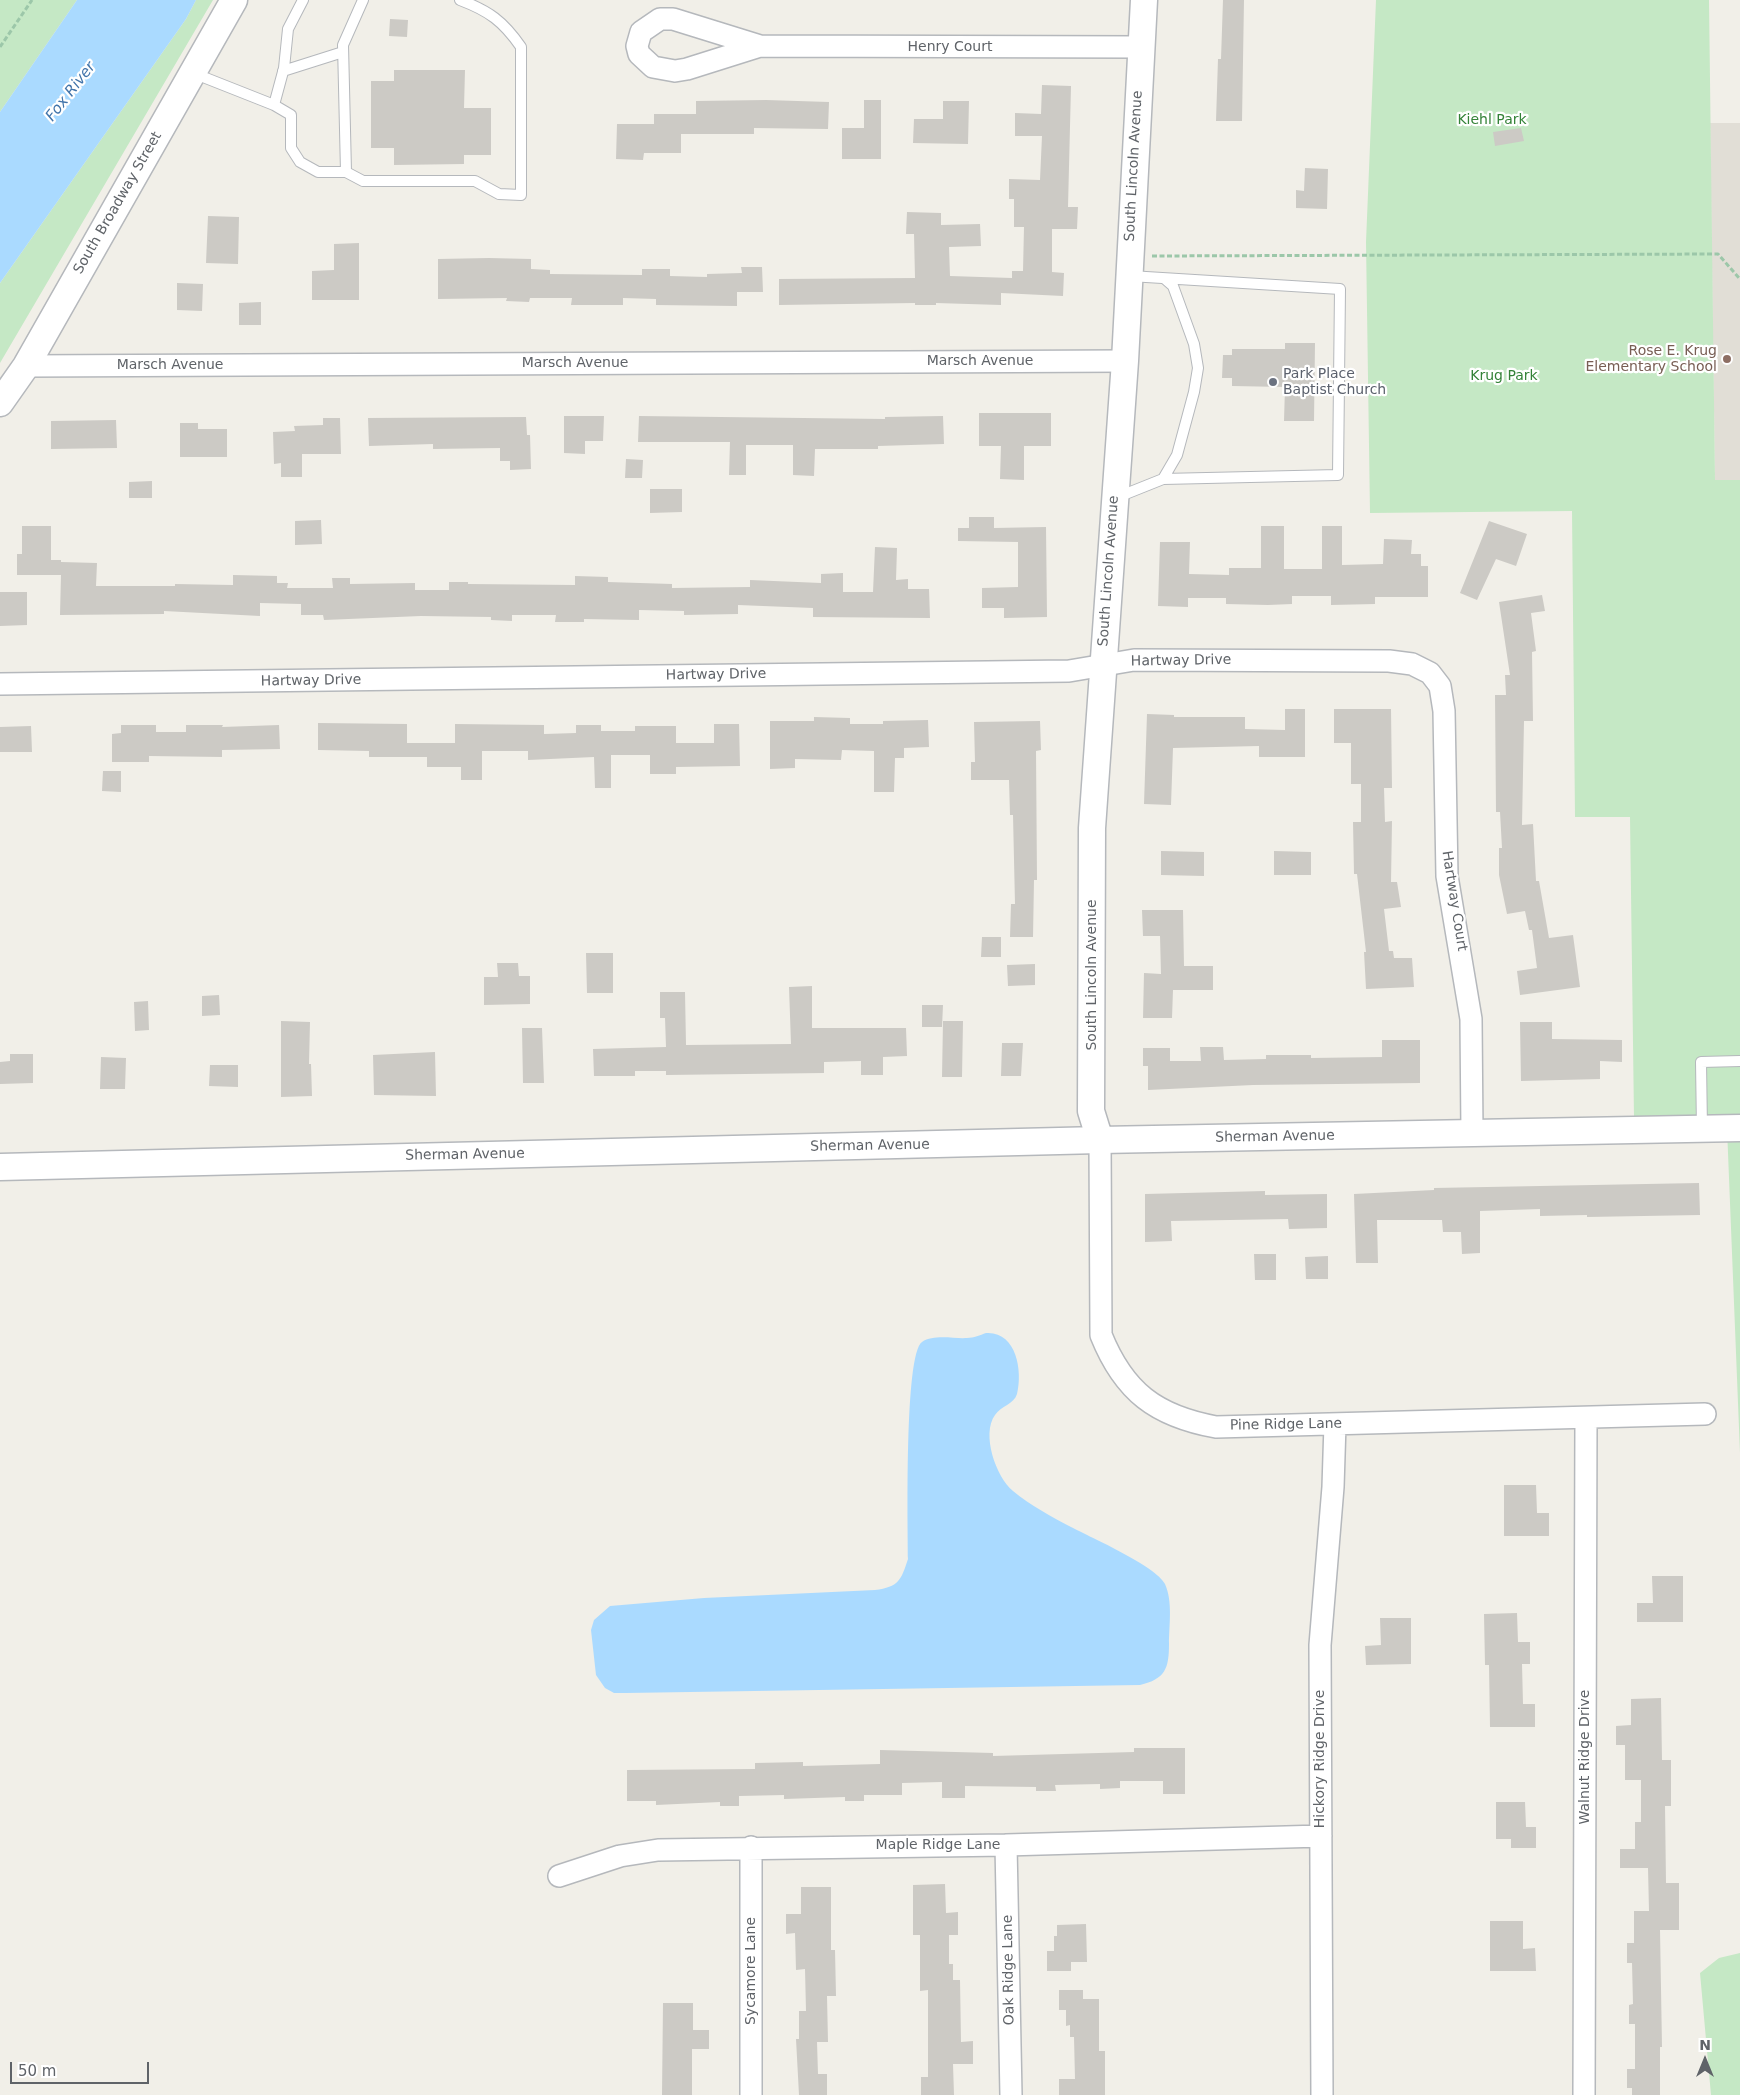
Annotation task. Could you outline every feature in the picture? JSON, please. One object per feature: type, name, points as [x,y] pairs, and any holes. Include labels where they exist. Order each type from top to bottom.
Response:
[{"type":"street","name":"South Broadway Street","points":[[0,403],[26,366],[234,0]]},
{"type":"street","name":"South Lincoln Avenue","points":[[1100,1140],[1091,1111],[1092,857],[1102,666],[1125,361],[1140,47],[1144,0]]},
{"type":"street","name":"Henry Court","points":[[760,46],[673,19],[660,19],[650,24],[641,32],[637,46],[639,54],[653,67],[675,70],[760,46],[1140,47]]},
{"type":"street","name":"Marsch Avenue","points":[[26,366],[1125,361]]},
{"type":"street","name":"Hartway Drive","points":[[0,684],[1069,671],[1134,660],[1389,661],[1412,664],[1430,673]]},
{"type":"street","name":"Hartway Court","points":[[1430,673],[1440,686],[1444,711],[1447,876],[1469,995],[1472,1133]]},
{"type":"street","name":"Sherman Avenue","points":[[0,1167],[1100,1140],[1740,1128]]},
{"type":"street","name":"Pine Ridge Lane","points":[[1100,1140],[1101,1335],[1111,1360],[1132,1387],[1156,1407],[1173,1415],[1191,1422],[1216,1427],[1706,1414]]},
{"type":"street","name":"Walnut Ridge Drive","points":[[1584,2095],[1586,1418]]},
{"type":"street","name":"Hickory Ridge Drive","points":[[1322,2095],[1320,1645],[1334,1487],[1335,1424]]},
{"type":"street","name":"Maple Ridge Lane","points":[[559,1876],[620,1856],[640,1852],[751,1847],[1006,1845],[1320,1836]]},
{"type":"street","name":"Oak Ridge Lane","points":[[1006,1845],[1011,2095]]},
{"type":"street","name":"Sycamore Lane","points":[[751,1847],[751,2095]]},
{"type":"lane","points":[[274,105],[283,71],[288,30],[303,0]]},
{"type":"lane","points":[[346,172],[342,45],[363,0]]},
{"type":"lane","points":[[192,73],[274,105],[291,115],[291,148],[300,162],[318,172],[346,172],[363,181],[475,181],[499,194],[521,195],[520,47],[508,28],[484,9],[460,0]]},
{"type":"lane","points":[[283,71],[342,52]]},
{"type":"lane","points":[[1114,498],[1163,479],[1338,476],[1340,289],[1165,280],[1129,276]]},
{"type":"lane","points":[[1163,479],[1177,455],[1194,392],[1198,368],[1191,336],[1172,286],[1165,280]]},
{"type":"lane","points":[[1702,1128],[1701,1062],[1740,1061]]},
{"type":"path","points":[[0,47],[32,0]]},
{"type":"path","points":[[1152,256],[1718,254],[1740,279]]},
{"type":"shaded area","name":"Rose E. Krug Elementary School","points":[[1710,123],[1740,123],[1740,480],[1715,480]]},
{"type":"green space","points":[[0,0],[77,0],[0,112]]},
{"type":"green space","points":[[196,0],[213,0],[0,363],[0,283],[186,19]]},
{"type":"green space","name":"Krug Park","points":[[1376,0],[1709,0],[1715,480],[1740,480],[1740,1117],[1634,1118],[1630,817],[1575,817],[1572,511],[1370,513],[1366,242]]},
{"type":"green space","points":[[1727,1128],[1740,1129],[1740,1453]]},
{"type":"green space","points":[[1740,1953],[1740,2095],[1711,2095],[1700,1973],[1719,1958]]},
{"type":"water","name":"Fox River","points":[[77,0],[196,0],[186,19],[0,283],[0,112]]},
{"type":"water","points":[[986,1333],[996,1334],[1004,1338],[1011,1345],[1018,1364],[1019,1384],[1017,1394],[1010,1403],[995,1415],[991,1423],[990,1444],[992,1455],[1001,1476],[1013,1491],[1034,1506],[1137,1561],[1159,1577],[1165,1584],[1170,1606],[1169,1653],[1164,1672],[1160,1676],[1155,1680],[1140,1685],[626,1693],[614,1693],[605,1688],[596,1675],[591,1630],[594,1620],[610,1606],[704,1598],[875,1590],[889,1587],[898,1581],[908,1559],[908,1444],[912,1377],[916,1354],[922,1342],[932,1338],[970,1338]]},
{"type":"building","points":[[1223,0],[1244,0],[1242,121],[1216,121],[1218,59],[1221,59]]},
{"type":"building","points":[[390,19],[408,20],[407,37],[389,36]]},
{"type":"building","points":[[394,70],[465,70],[464,108],[491,108],[491,155],[464,155],[464,164],[394,165],[394,148],[371,148],[371,81],[394,81]]},
{"type":"building","points":[[1042,85],[1071,86],[1068,207],[1078,207],[1077,229],[1052,229],[1052,272],[1064,273],[1063,296],[1001,293],[1001,305],[936,303],[936,305],[915,305],[915,303],[779,305],[779,279],[915,278],[914,234],[906,234],[907,212],[941,213],[941,225],[980,224],[981,246],[949,247],[950,276],[1012,278],[1012,271],[1023,271],[1024,227],[1014,227],[1014,199],[1009,199],[1009,179],[1040,180],[1042,136],[1015,136],[1015,113],[1041,114]]},
{"type":"building","points":[[766,100],[829,102],[828,129],[754,128],[754,134],[681,134],[681,153],[644,153],[643,160],[616,159],[617,124],[654,124],[654,114],[696,114],[696,101]]},
{"type":"building","points":[[864,100],[881,100],[881,159],[842,159],[842,128],[864,128]]},
{"type":"building","points":[[943,101],[969,101],[968,144],[913,143],[914,119],[943,119]]},
{"type":"building","points":[[1521,128],[1524,141],[1495,146],[1493,132]]},
{"type":"building","points":[[1305,168],[1328,169],[1327,209],[1296,208],[1296,190],[1304,191]]},
{"type":"building","points":[[208,216],[239,217],[238,264],[206,263]]},
{"type":"building","points":[[359,243],[359,300],[312,300],[312,271],[334,270],[334,244]]},
{"type":"building","points":[[438,259],[531,259],[531,269],[550,270],[550,274],[642,275],[642,269],[670,269],[670,276],[707,277],[707,274],[742,273],[741,267],[762,267],[763,292],[737,292],[737,306],[656,305],[656,299],[623,298],[623,305],[571,305],[572,298],[530,298],[529,302],[506,301],[507,298],[438,299]]},
{"type":"building","points":[[177,283],[203,284],[202,311],[177,310]]},
{"type":"building","points":[[261,302],[261,325],[239,325],[239,303]]},
{"type":"building","name":"Park Place Baptist Church","points":[[1285,343],[1315,343],[1314,421],[1284,421],[1285,387],[1232,386],[1232,378],[1222,378],[1223,355],[1232,355],[1232,349],[1285,349]]},
{"type":"building","points":[[979,413],[1051,413],[1051,446],[1024,446],[1024,480],[1000,479],[1001,446],[979,446]]},
{"type":"building","points":[[564,416],[604,416],[603,441],[585,441],[585,454],[564,453]]},
{"type":"building","points":[[639,416],[885,419],[885,417],[943,416],[944,444],[878,446],[878,449],[815,449],[814,476],[793,475],[793,445],[746,445],[746,475],[729,475],[730,442],[638,442]]},
{"type":"building","points":[[526,417],[527,435],[530,435],[531,469],[510,470],[510,461],[500,461],[500,448],[433,449],[433,444],[369,446],[368,418]]},
{"type":"building","points":[[323,418],[340,418],[341,454],[302,454],[302,477],[281,477],[281,463],[274,464],[273,432],[295,431],[294,426],[323,425]]},
{"type":"building","points":[[116,420],[117,448],[51,449],[51,421]]},
{"type":"building","points":[[180,423],[198,423],[198,429],[227,429],[227,457],[180,457]]},
{"type":"building","points":[[626,459],[643,460],[642,478],[625,478]]},
{"type":"building","points":[[152,481],[152,498],[129,498],[129,482]]},
{"type":"building","points":[[650,489],[682,489],[682,512],[650,513]]},
{"type":"building","points":[[969,517],[994,517],[994,528],[1046,527],[1047,617],[1004,618],[1004,608],[982,608],[982,588],[1018,587],[1018,542],[958,541],[958,528],[969,528]]},
{"type":"building","points":[[321,520],[322,544],[295,545],[295,521]]},
{"type":"building","points":[[1489,521],[1527,534],[1516,566],[1496,559],[1477,600],[1460,593]]},
{"type":"building","points":[[22,526],[51,526],[51,560],[97,563],[96,586],[233,585],[233,575],[277,576],[277,583],[288,583],[287,588],[333,588],[332,578],[350,578],[350,584],[415,583],[415,590],[449,590],[449,582],[468,582],[468,584],[575,585],[575,576],[608,577],[608,582],[672,584],[672,588],[750,587],[750,580],[821,583],[821,574],[843,573],[843,592],[873,592],[875,547],[897,548],[896,580],[908,579],[908,589],[929,589],[930,618],[813,617],[813,608],[738,605],[738,614],[684,615],[684,611],[639,610],[639,620],[584,619],[584,622],[555,622],[556,615],[512,615],[512,621],[491,620],[491,617],[421,616],[324,620],[323,615],[301,615],[301,604],[260,603],[260,616],[164,611],[164,614],[60,615],[61,575],[17,575],[17,554],[22,554]]},
{"type":"building","points":[[1261,526],[1284,526],[1284,569],[1322,569],[1322,526],[1342,526],[1342,565],[1383,564],[1384,539],[1412,540],[1411,554],[1421,554],[1421,566],[1428,566],[1428,597],[1375,597],[1375,604],[1331,605],[1331,596],[1292,596],[1292,604],[1268,605],[1226,604],[1226,598],[1188,598],[1188,607],[1158,606],[1160,542],[1190,542],[1189,574],[1229,575],[1229,568],[1261,568]]},
{"type":"building","points":[[0,592],[27,592],[27,625],[0,626]]},
{"type":"building","points":[[1542,595],[1545,611],[1531,613],[1536,651],[1532,652],[1533,721],[1524,721],[1522,825],[1533,824],[1536,881],[1539,881],[1549,938],[1573,935],[1580,987],[1520,995],[1517,971],[1537,968],[1532,930],[1529,930],[1525,911],[1507,914],[1499,875],[1499,848],[1502,848],[1500,812],[1496,812],[1495,695],[1506,695],[1505,675],[1510,675],[1499,602]]},
{"type":"building","points":[[1285,709],[1305,709],[1305,757],[1259,757],[1259,746],[1173,748],[1171,805],[1144,804],[1147,714],[1174,715],[1174,717],[1245,717],[1245,729],[1285,730]]},
{"type":"building","points":[[1334,709],[1391,709],[1392,788],[1384,788],[1385,822],[1392,821],[1391,882],[1397,882],[1401,907],[1384,909],[1389,951],[1393,951],[1394,958],[1412,958],[1414,987],[1366,989],[1364,952],[1366,952],[1357,874],[1354,874],[1353,822],[1361,822],[1361,784],[1351,784],[1351,743],[1334,743]]},
{"type":"building","points":[[814,717],[850,718],[850,724],[883,724],[883,721],[928,720],[929,747],[904,748],[904,758],[895,758],[894,792],[874,792],[874,751],[842,750],[841,760],[795,759],[795,768],[770,769],[770,721],[814,721]]},
{"type":"building","points":[[1040,721],[1041,750],[1036,751],[1037,880],[1034,880],[1033,937],[1010,937],[1011,904],[1015,904],[1013,815],[1010,815],[1009,780],[971,780],[971,762],[975,762],[974,722]]},
{"type":"building","points":[[318,723],[407,724],[407,743],[455,743],[455,724],[544,725],[544,734],[576,733],[576,725],[601,725],[601,731],[635,731],[635,726],[676,726],[676,743],[714,743],[714,724],[739,724],[740,766],[676,767],[676,774],[650,774],[650,755],[611,755],[611,788],[595,788],[594,757],[528,760],[528,751],[482,751],[482,780],[461,780],[461,767],[427,767],[427,757],[369,757],[369,751],[318,750]]},
{"type":"building","points":[[121,725],[156,725],[156,732],[186,732],[186,725],[223,725],[222,727],[279,725],[280,749],[222,750],[222,757],[149,756],[149,762],[112,762],[112,734],[121,733]]},
{"type":"building","points":[[31,726],[32,752],[0,752],[0,727]]},
{"type":"building","points":[[103,771],[121,771],[121,792],[102,791]]},
{"type":"building","points":[[1161,851],[1204,852],[1204,876],[1161,875]]},
{"type":"building","points":[[1274,851],[1311,852],[1311,875],[1274,875]]},
{"type":"building","points":[[1142,910],[1183,910],[1184,966],[1213,966],[1213,990],[1173,990],[1172,1018],[1143,1018],[1144,973],[1161,974],[1160,936],[1143,936]]},
{"type":"building","points":[[982,937],[1001,937],[1001,957],[981,957]]},
{"type":"building","points":[[586,953],[613,953],[613,993],[587,993]]},
{"type":"building","points":[[497,963],[518,963],[519,976],[530,976],[530,1004],[484,1005],[484,977],[498,977]]},
{"type":"building","points":[[1035,964],[1035,985],[1008,986],[1007,965]]},
{"type":"building","points":[[812,986],[812,1028],[906,1028],[907,1056],[883,1057],[883,1075],[861,1075],[861,1061],[824,1062],[824,1073],[666,1075],[666,1071],[635,1071],[635,1076],[594,1076],[593,1049],[666,1047],[665,1018],[660,1018],[660,992],[685,992],[686,1045],[791,1044],[789,987]]},
{"type":"building","points":[[219,995],[220,1015],[202,1016],[202,996]]},
{"type":"building","points":[[148,1001],[149,1030],[135,1031],[134,1002]]},
{"type":"building","points":[[922,1005],[943,1005],[942,1027],[922,1027]]},
{"type":"building","points":[[281,1021],[310,1022],[309,1064],[311,1064],[312,1096],[281,1097]]},
{"type":"building","points":[[943,1021],[963,1021],[962,1077],[942,1077]]},
{"type":"building","points":[[1520,1022],[1552,1022],[1552,1039],[1622,1040],[1622,1062],[1600,1061],[1600,1079],[1521,1081]]},
{"type":"building","points":[[522,1028],[542,1028],[544,1083],[523,1083]]},
{"type":"building","points":[[1382,1040],[1420,1040],[1420,1083],[1253,1085],[1148,1090],[1148,1066],[1143,1066],[1143,1048],[1170,1048],[1170,1061],[1201,1061],[1200,1047],[1223,1047],[1224,1060],[1266,1059],[1266,1055],[1311,1055],[1311,1058],[1382,1057]]},
{"type":"building","points":[[1002,1043],[1023,1043],[1021,1076],[1001,1076]]},
{"type":"building","points":[[435,1052],[436,1096],[374,1095],[373,1055]]},
{"type":"building","points":[[10,1054],[33,1054],[33,1083],[0,1084],[0,1062],[10,1061]]},
{"type":"building","points":[[101,1057],[126,1058],[125,1089],[100,1089]]},
{"type":"building","points":[[210,1065],[238,1065],[238,1087],[209,1086]]},
{"type":"building","points":[[1699,1183],[1700,1215],[1587,1217],[1587,1215],[1540,1216],[1540,1209],[1480,1211],[1480,1253],[1462,1254],[1461,1232],[1443,1232],[1442,1220],[1377,1220],[1378,1263],[1356,1263],[1354,1194],[1434,1190],[1434,1188]]},
{"type":"building","points":[[1265,1191],[1265,1195],[1327,1194],[1327,1228],[1289,1229],[1288,1219],[1171,1221],[1172,1241],[1145,1242],[1145,1194]]},
{"type":"building","points":[[1254,1254],[1276,1254],[1276,1280],[1255,1280]]},
{"type":"building","points":[[1328,1256],[1328,1279],[1306,1279],[1305,1257]]},
{"type":"building","points":[[1504,1485],[1536,1485],[1537,1513],[1549,1513],[1549,1536],[1504,1536]]},
{"type":"building","points":[[1652,1576],[1683,1576],[1683,1622],[1637,1622],[1637,1603],[1653,1603]]},
{"type":"building","points":[[1517,1613],[1518,1642],[1530,1642],[1530,1664],[1522,1664],[1523,1704],[1535,1704],[1535,1727],[1490,1727],[1489,1665],[1485,1665],[1484,1614]]},
{"type":"building","points":[[1380,1618],[1411,1618],[1411,1664],[1366,1665],[1365,1646],[1381,1645]]},
{"type":"building","points":[[1661,1698],[1662,1760],[1671,1760],[1671,1806],[1665,1806],[1666,1883],[1679,1883],[1679,1930],[1660,1930],[1662,2047],[1660,2047],[1660,2095],[1632,2095],[1632,2088],[1627,2088],[1627,2069],[1635,2069],[1635,2024],[1629,2024],[1629,2005],[1633,2004],[1632,1963],[1627,1963],[1627,1943],[1634,1943],[1634,1911],[1649,1911],[1648,1868],[1620,1868],[1620,1849],[1635,1849],[1635,1822],[1641,1822],[1641,1780],[1625,1780],[1625,1745],[1616,1745],[1616,1726],[1631,1725],[1631,1699]]},
{"type":"building","points":[[1134,1748],[1185,1748],[1185,1794],[1163,1794],[1163,1781],[1120,1781],[1120,1788],[1100,1789],[1100,1784],[1055,1785],[1056,1791],[1036,1791],[1036,1787],[965,1786],[965,1798],[942,1798],[942,1782],[902,1783],[902,1795],[864,1795],[864,1801],[845,1801],[845,1797],[784,1799],[784,1795],[739,1796],[739,1806],[720,1806],[720,1802],[656,1805],[656,1801],[627,1801],[627,1770],[755,1769],[755,1763],[803,1762],[803,1766],[880,1764],[880,1750],[993,1753],[993,1756],[1134,1752]]},
{"type":"building","points":[[1496,1802],[1525,1802],[1526,1827],[1536,1827],[1536,1848],[1511,1848],[1511,1839],[1496,1839]]},
{"type":"building","points":[[945,1884],[946,1913],[958,1912],[958,1935],[949,1935],[949,1964],[953,1964],[953,1980],[960,1980],[961,2042],[973,2041],[973,2064],[953,2064],[954,2095],[921,2095],[921,2077],[928,2077],[928,1990],[920,1991],[920,1935],[913,1935],[913,1885]]},
{"type":"building","points":[[801,1887],[831,1887],[831,1950],[835,1950],[836,1996],[827,1996],[828,2042],[817,2042],[818,2074],[827,2074],[827,2095],[799,2095],[796,2039],[799,2039],[799,2011],[806,2011],[805,1969],[796,1970],[795,1933],[786,1934],[786,1914],[801,1914]]},
{"type":"building","points":[[1490,1921],[1523,1921],[1523,1949],[1535,1948],[1536,1971],[1490,1971]]},
{"type":"building","points":[[1086,1924],[1087,1962],[1071,1962],[1071,1971],[1047,1971],[1047,1951],[1054,1951],[1054,1936],[1057,1936],[1057,1925]]},
{"type":"building","points":[[1059,1990],[1083,1990],[1083,1999],[1099,1999],[1099,2051],[1105,2051],[1105,2095],[1059,2095],[1059,2079],[1075,2079],[1074,2037],[1070,2037],[1070,2025],[1066,2026],[1066,2010],[1059,2010]]},
{"type":"building","points":[[663,2003],[693,2003],[693,2030],[709,2030],[709,2049],[692,2049],[692,2095],[662,2095]]},
{"type":"place","name":"Rose E. Krug Elementary School","points":[[1727,359]]},
{"type":"place","name":"Park Place Baptist Church","points":[[1273,382]]},
{"type":"park label","name":"Kiehl Park","points":[[1492,120]]}]
